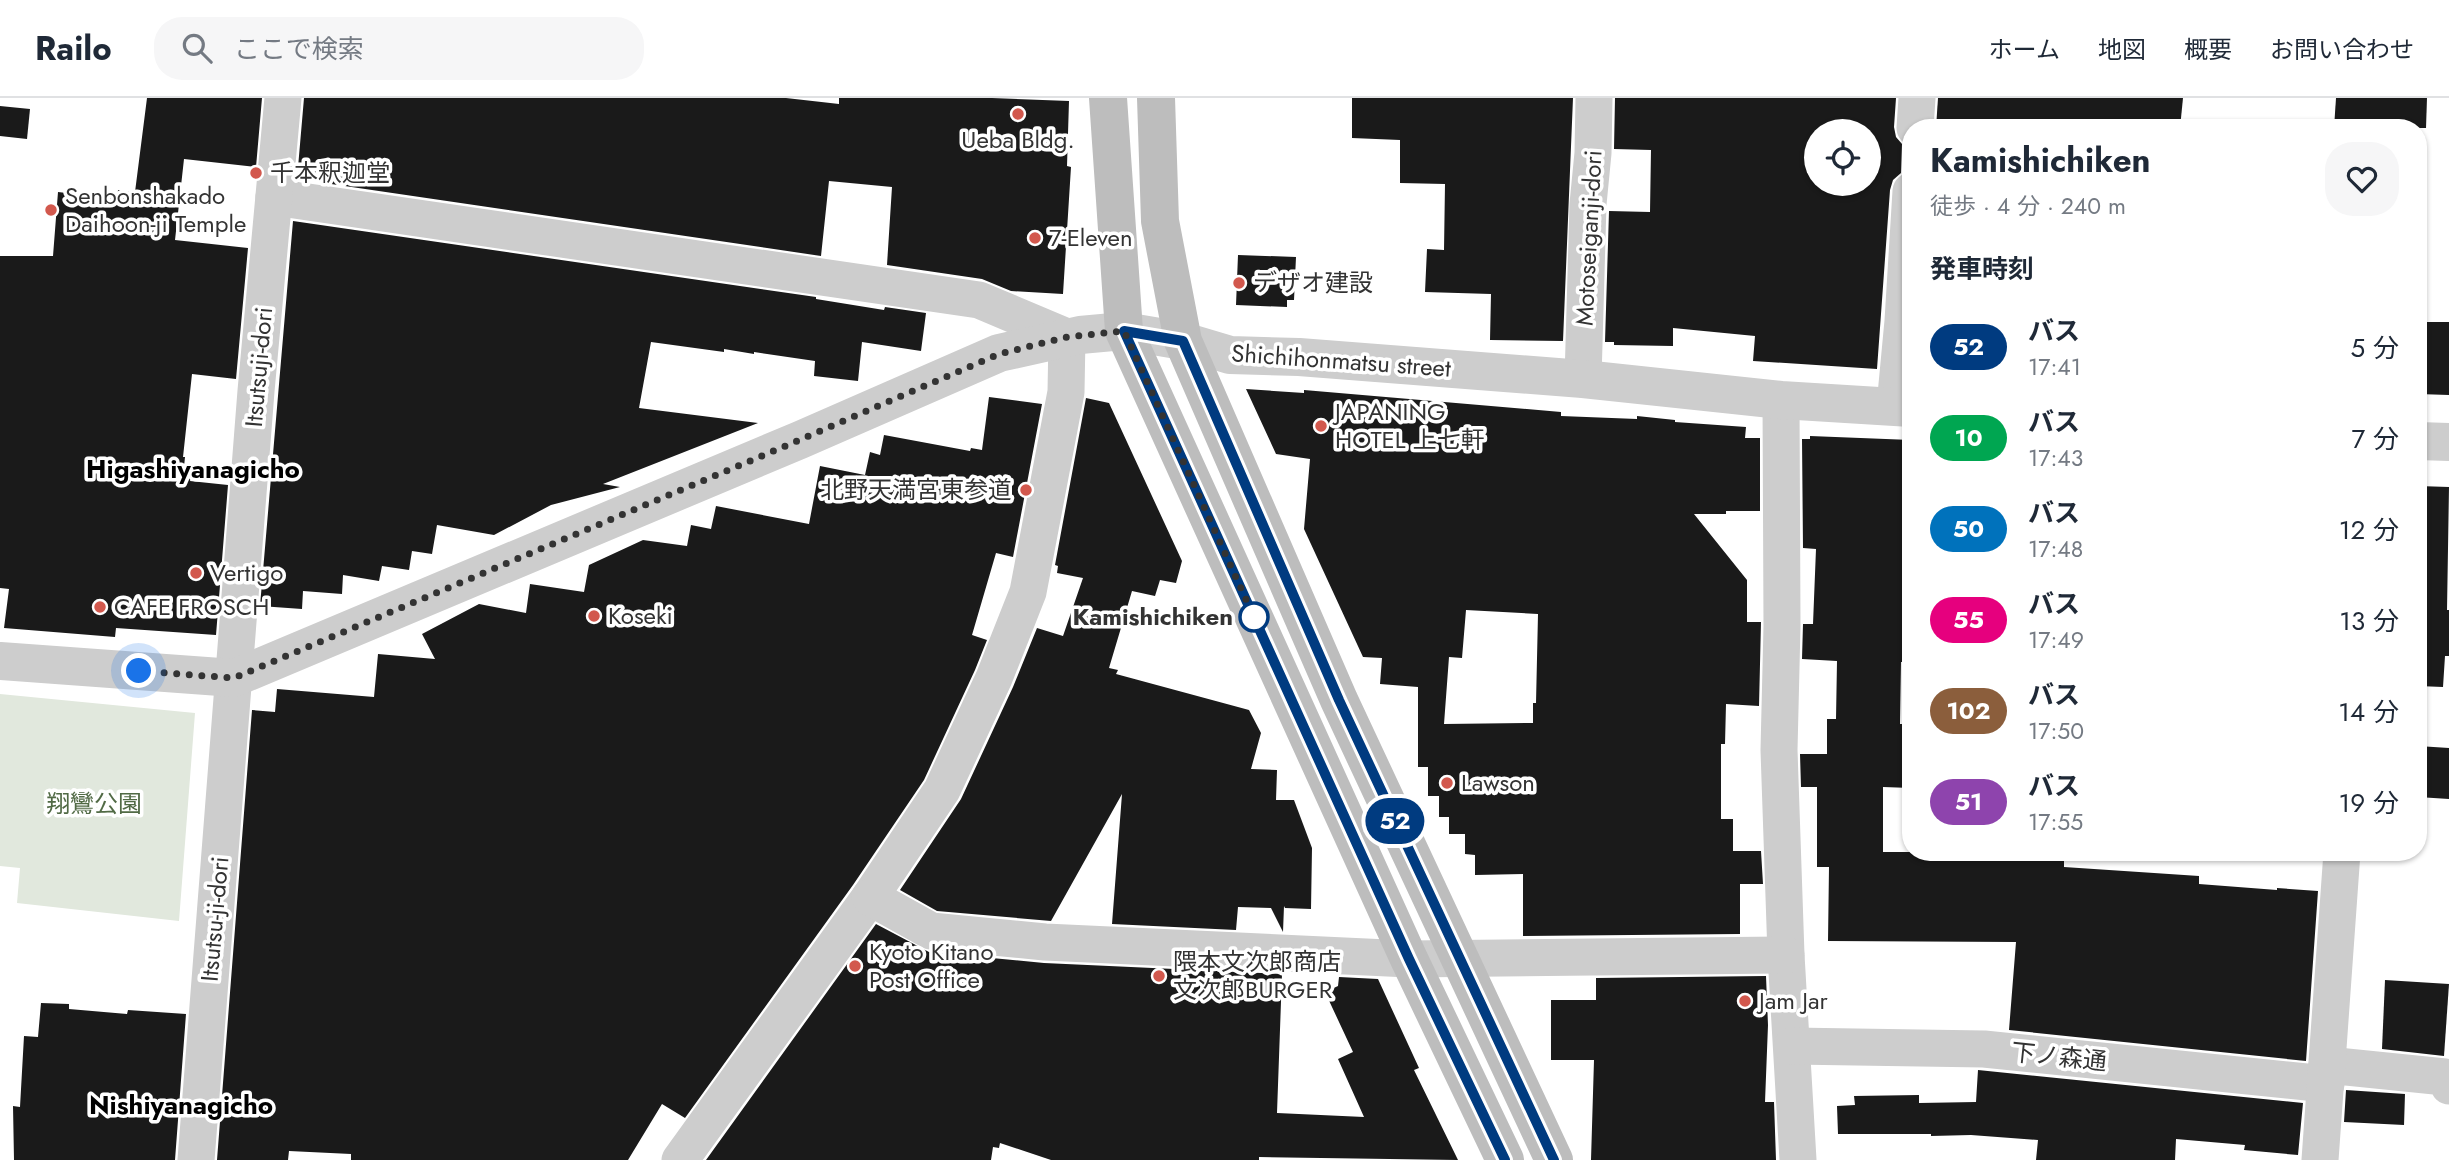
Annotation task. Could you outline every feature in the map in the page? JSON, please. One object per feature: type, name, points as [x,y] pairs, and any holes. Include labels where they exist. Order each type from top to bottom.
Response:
[{"type":"main road","points":[[1108,98],[1124,331],[1409,959],[1505,1160]]},
{"type":"main road","points":[[1156,98],[1160,221],[1183,341],[1339,700],[1554,1160]]},
{"type":"street","name":"Itsutsuji-dori","points":[[234,678],[256,391],[283,98]]},
{"type":"street","name":"Motoseiganji-dori","points":[[1583,379],[1594,98]]},
{"type":"street","points":[[1916,119],[1917,98]]},
{"type":"street","points":[[274,197],[979,300],[1067,337],[1066,392],[1028,592],[994,678],[942,790],[870,897],[680,1160]]},
{"type":"street","name":"Shichihonmatsu street","points":[[0,661],[234,678],[999,354],[1067,337],[1124,331],[1183,341],[1230,355],[1299,357],[1583,379],[1781,400],[1902,407]]},
{"type":"street","points":[[1781,400],[1782,626],[1779,750],[1786,955],[1798,1160]]},
{"type":"street","points":[[2427,441],[2449,442]]},
{"type":"street","name":"Itsutsu-ji-dori","points":[[196,1160],[234,678]]},
{"type":"street","points":[[2320,1160],[2341,861]]},
{"type":"street","points":[[870,897],[931,932],[1045,942],[1409,959],[1786,955]]},
{"type":"street","name":"下ノ森通","points":[[1792,1046],[1984,1049],[2326,1074],[2445,1077],[2449,1086]]},
{"type":"green space","name":"翔鸞公園","points":[[0,694],[195,713],[179,921],[17,903],[20,868],[0,866]]},
{"type":"building","points":[[147,98],[262,98],[256,167],[184,159],[175,240],[248,248],[236,379],[192,374],[183,457],[183,477],[191,477],[190,481],[228,485],[216,635],[116,628],[115,637],[4,628],[9,589],[0,588],[0,256],[53,256],[58,192],[117,199],[118,190],[135,192]]},
{"type":"building","points":[[304,98],[786,98],[839,104],[839,98],[1069,101],[1067,166],[1071,167],[1063,294],[1011,291],[982,279],[887,265],[892,187],[829,181],[821,256],[297,179]]},
{"type":"building","points":[[1352,98],[1573,98],[1563,341],[1490,340],[1491,294],[1425,292],[1427,249],[1444,250],[1445,184],[1400,183],[1400,140],[1352,138]]},
{"type":"building","points":[[1615,98],[1896,98],[1894,127],[1896,137],[1902,144],[1901,173],[1893,180],[1890,190],[1877,369],[1753,361],[1755,336],[1673,328],[1673,346],[1614,345],[1614,342],[1605,342],[1609,211],[1650,212],[1651,150],[1614,149]]},
{"type":"building","points":[[1938,98],[2183,98],[2181,119],[1937,119]]},
{"type":"building","points":[[2336,98],[2427,98],[2426,119],[2335,119]]},
{"type":"building","points":[[0,106],[30,109],[27,139],[0,136]]},
{"type":"building","points":[[293,221],[816,297],[884,310],[885,307],[926,313],[921,351],[862,342],[858,381],[814,376],[815,361],[651,342],[639,408],[758,423],[603,484],[620,487],[551,505],[494,535],[437,525],[432,554],[412,551],[409,570],[382,566],[379,581],[343,575],[342,594],[303,591],[302,609],[260,606]]},
{"type":"building","points":[[1238,255],[1296,257],[1294,300],[1287,300],[1287,307],[1236,305]]},
{"type":"building","points":[[2427,322],[2449,322],[2449,395],[2427,394]]},
{"type":"building","points":[[1246,389],[1304,393],[1304,390],[1561,412],[1561,416],[1637,419],[1637,416],[1675,422],[1746,427],[1745,438],[1760,438],[1760,511],[1694,514],[1747,580],[1747,622],[1761,622],[1759,706],[1726,704],[1725,744],[1721,744],[1721,819],[1733,819],[1733,851],[1761,851],[1763,884],[1740,884],[1740,934],[1523,936],[1523,874],[1475,875],[1475,855],[1465,854],[1465,834],[1449,834],[1449,817],[1439,817],[1439,796],[1428,796],[1428,767],[1418,767],[1418,687],[1380,684],[1382,658],[1363,657],[1304,529],[1310,459],[1276,454]],"holes":[[[1466,610],[1538,614],[1533,723],[1444,724],[1449,657],[1462,658]]]},
{"type":"building","points":[[989,397],[1042,404],[1013,557],[996,553],[972,635],[987,640],[975,670],[924,780],[853,885],[685,1118],[662,1104],[628,1160],[351,1160],[351,1154],[289,1151],[288,1160],[217,1160],[252,710],[275,712],[277,689],[374,697],[378,654],[435,659],[422,634],[479,604],[526,613],[530,584],[584,592],[589,565],[643,540],[687,546],[691,525],[711,529],[716,506],[809,524],[820,466],[865,475],[870,452],[880,455],[884,435],[970,451],[971,448],[982,450]]},
{"type":"building","points":[[1086,398],[1109,403],[1182,561],[1176,583],[1160,580],[1155,596],[1132,591],[1109,668],[1118,670],[1116,674],[1249,710],[1261,733],[1251,769],[1277,770],[1276,800],[1294,800],[1312,848],[1311,909],[1284,906],[1283,932],[1271,908],[1238,907],[1236,930],[1112,924],[1122,794],[1051,921],[937,911],[900,890],[961,799],[1037,628],[1063,636],[1083,578],[1057,573],[1058,566],[1055,565]]},
{"type":"building","points":[[1810,436],[1902,440],[1902,788],[1883,787],[1883,852],[1902,852],[1902,861],[2064,861],[2064,867],[2199,876],[2199,884],[2318,891],[2306,1061],[2009,1030],[2016,942],[1828,941],[1829,867],[1817,867],[1817,787],[1801,787],[1800,754],[1827,754],[1827,719],[1836,719],[1837,661],[1802,659],[1803,624],[1813,624],[1816,549],[1803,548],[1802,439],[1810,439]]},
{"type":"building","points":[[2427,486],[2449,487],[2449,656],[2445,656],[2443,687],[2427,686]]},
{"type":"building","points":[[2427,747],[2449,748],[2449,799],[2427,798]]},
{"type":"building","points":[[876,924],[929,952],[1044,963],[1282,974],[1277,1113],[1364,1117],[1338,1059],[1353,1052],[1325,992],[1338,986],[1339,977],[1378,979],[1419,1068],[1414,1070],[1458,1160],[1259,1157],[1259,1160],[1051,1160],[1000,1143],[999,1148],[993,1147],[991,1160],[706,1160]]},
{"type":"building","points":[[1766,976],[1768,1025],[1765,1102],[1774,1102],[1776,1160],[1591,1160],[1594,1060],[1551,1060],[1551,1000],[1596,1000],[1596,978]]},
{"type":"building","points":[[2385,980],[2449,984],[2444,1056],[2382,1049]]},
{"type":"building","points":[[41,1003],[69,1004],[69,1009],[127,1014],[128,1010],[186,1014],[175,1160],[14,1160],[13,1106],[20,1107],[24,1036],[38,1037]]},
{"type":"building","points":[[1978,1070],[2303,1103],[2298,1155],[2244,1150],[2245,1145],[2176,1139],[2175,1160],[2036,1160],[2038,1140],[1971,1135],[1838,1134],[1837,1106],[1855,1105],[1854,1096],[1919,1095],[1919,1103],[1976,1102]]},
{"type":"building","points":[[2346,1090],[2405,1094],[2404,1125],[2344,1122]]},
{"type":"bus line","name":"52","points":[[1505,1160],[1409,959],[1124,331],[1183,341],[1339,700],[1554,1160]]},
{"type":"place","name":"Ueba Bldg.","points":[[1018,114]]},
{"type":"place","name":"千本釈迦堂","points":[[256,173]]},
{"type":"place","name":"Senbonshakado Daihoon-ji Temple","points":[[51,210]]},
{"type":"place","name":"7-Eleven","points":[[1035,238]]},
{"type":"place","name":"デザオ建設","points":[[1239,283]]},
{"type":"place","name":"JAPANING HOTEL 上七軒","points":[[1321,426]]},
{"type":"place","name":"北野天満宮東参道","points":[[1026,490]]},
{"type":"place","name":"Vertigo","points":[[196,573]]},
{"type":"place","name":"CAFE FROSCH","points":[[100,607]]},
{"type":"place","name":"Koseki","points":[[594,616]]},
{"type":"place","name":"Kamishichiken","points":[[1254,617]]},
{"type":"place","name":"Lawson","points":[[1447,783]]},
{"type":"place","name":"Kyoto Kitano Post Office","points":[[855,966]]},
{"type":"place","name":"隈本文次郎商店 文次郎BURGER","points":[[1159,976]]},
{"type":"place","name":"Jam Jar","points":[[1745,1001]]},
{"type":"district","name":"Higashiyanagicho","points":[[193,469]]},
{"type":"district","name":"Nishiyanagicho","points":[[181,1105]]},
{"type":"route","points":[[139,671],[234,678],[999,354],[1067,337],[1124,331],[1254,617]]}]
